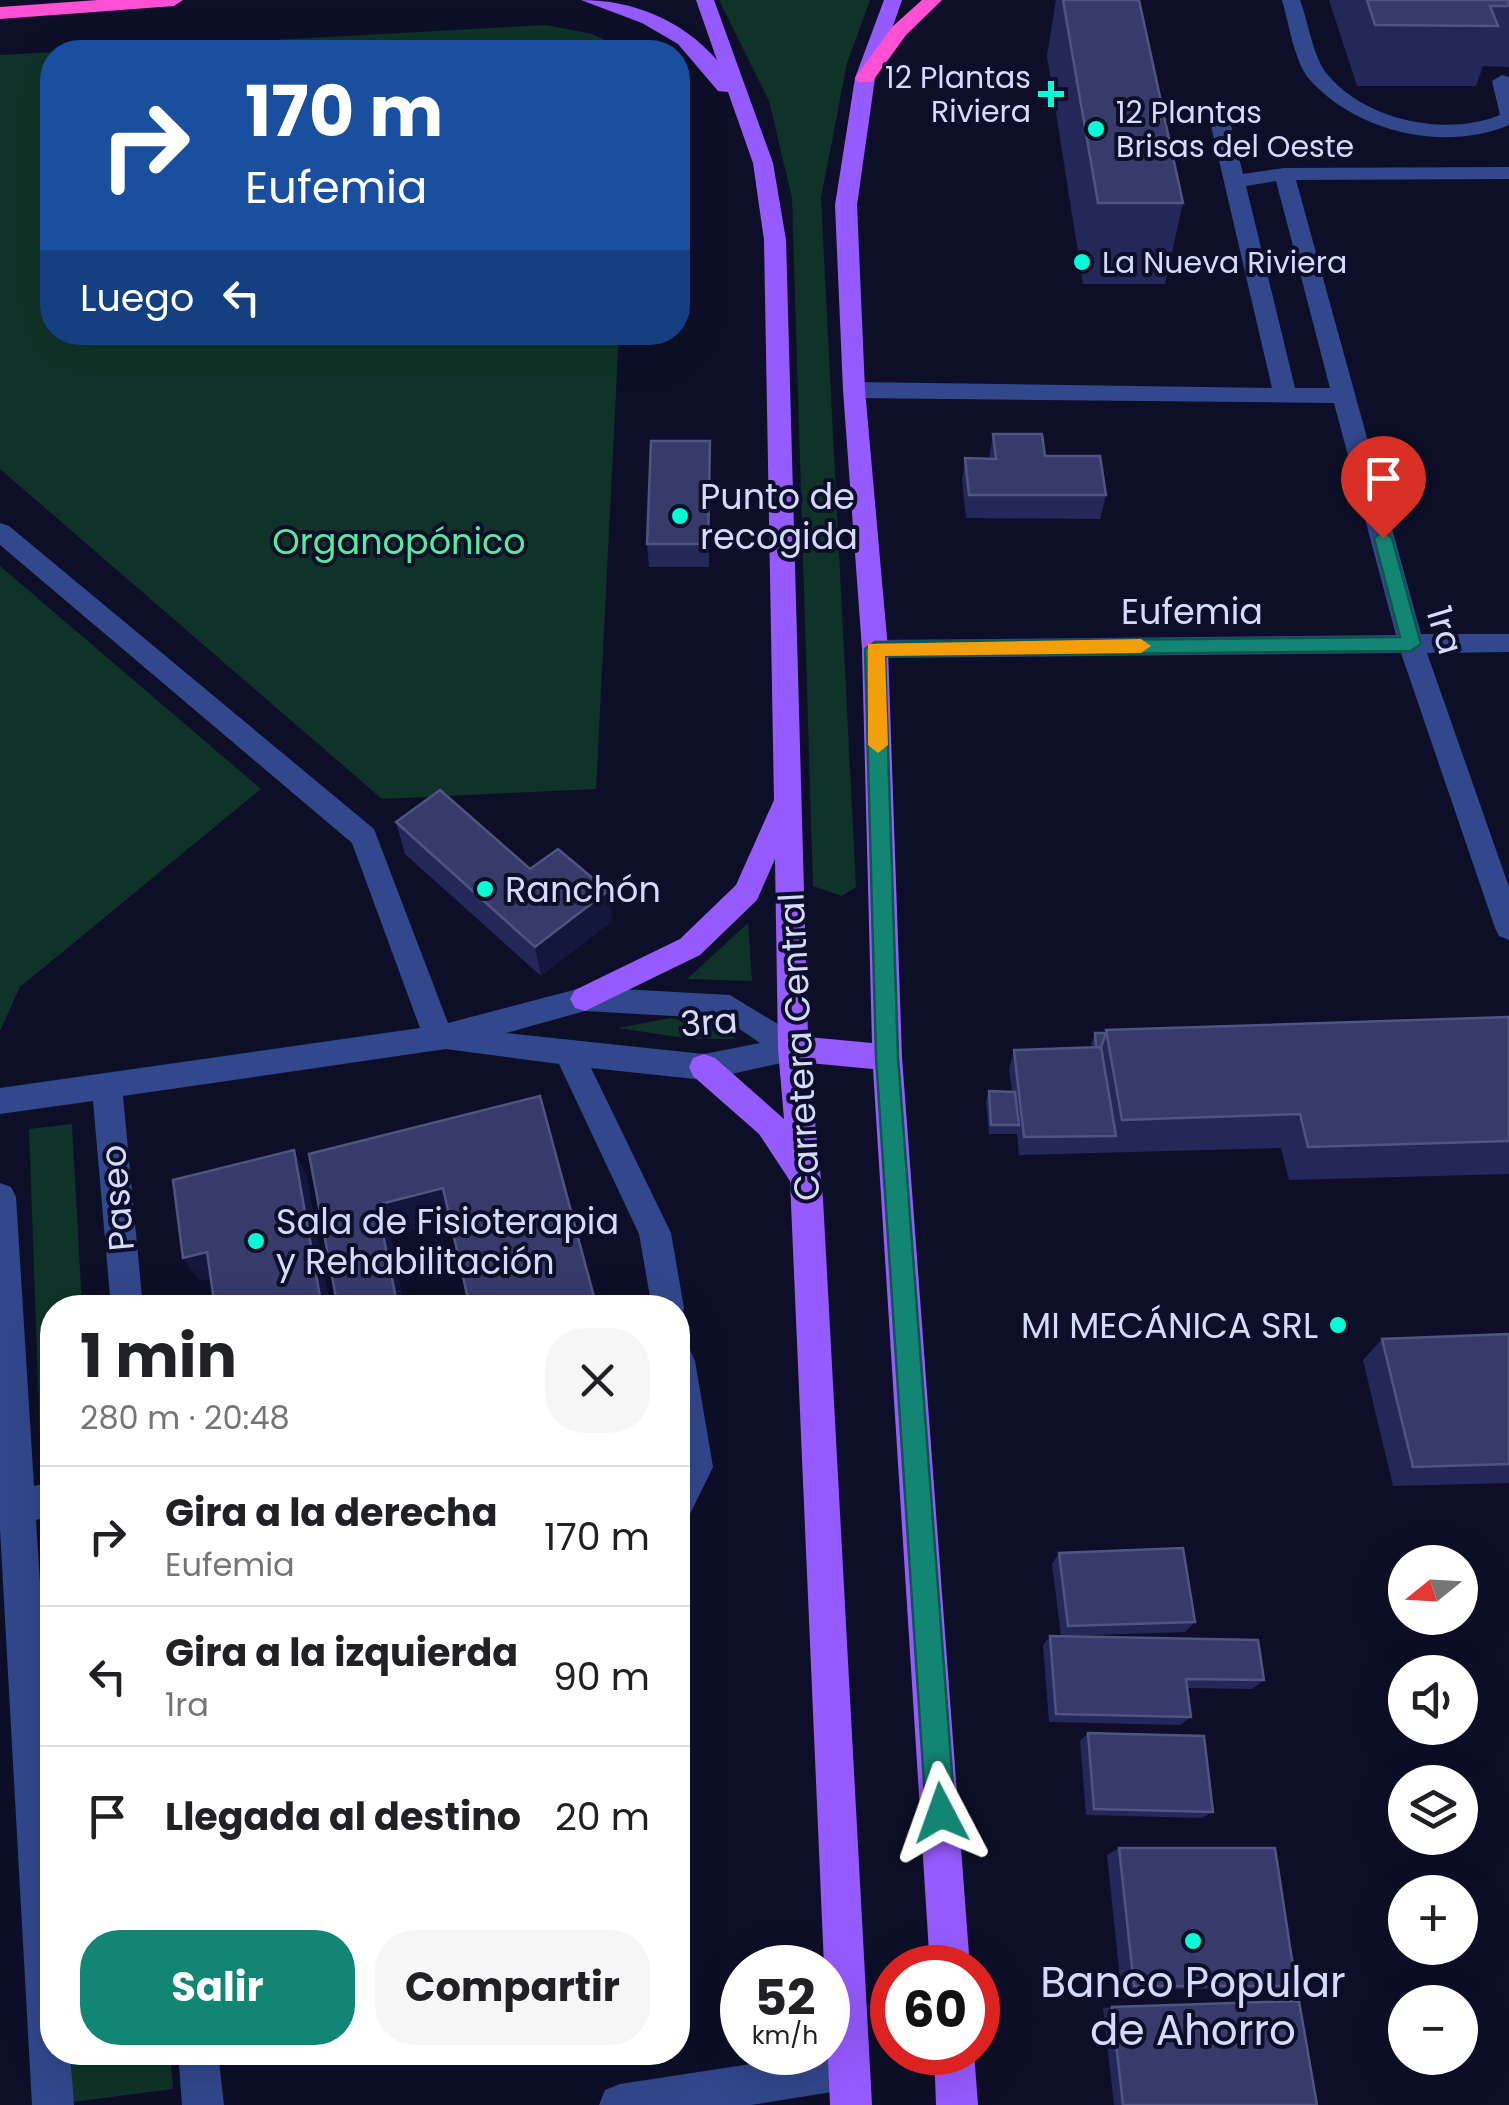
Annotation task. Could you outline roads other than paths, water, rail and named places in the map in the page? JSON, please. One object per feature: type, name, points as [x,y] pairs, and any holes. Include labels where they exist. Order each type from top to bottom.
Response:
[{"type":"highway","points":[[0,13],[174,0]]},
{"type":"highway","points":[[864,78],[899,32],[933,0]]},
{"type":"main road","points":[[590,0],[654,20],[685,40]]},
{"type":"main road","name":"Carretera Central","points":[[705,0],[763,163],[775,240],[793,1048],[807,1199],[851,2087]]},
{"type":"main road","points":[[893,0],[864,78],[846,205],[854,390],[875,649],[887,1057],[948,1945]]},
{"type":"main road","points":[[690,44],[715,68],[763,163]]},
{"type":"main road","points":[[586,999],[690,947],[748,892],[788,796]]},
{"type":"main road","points":[[793,1048],[887,1057]]},
{"type":"main road","points":[[704,1066],[762,1113],[790,1150],[807,1199]]},
{"type":"main road","points":[[955,2075],[957,2105]]},
{"type":"street","points":[[1291,0],[1316,76],[1351,104],[1416,130],[1475,132],[1509,116],[1502,81]]},
{"type":"street","points":[[1218,114],[1285,395]]},
{"type":"street","points":[[1234,181],[1284,174],[1509,172]]},
{"type":"street","name":"1ra","points":[[1284,174],[1411,644],[1509,928]]},
{"type":"street","points":[[854,390],[1346,396]]},
{"type":"street","points":[[0,532],[364,837],[439,1038]]},
{"type":"street","name":"Eufemia","points":[[875,649],[1509,643]]},
{"type":"street","name":"3ra","points":[[0,1101],[439,1038],[586,999],[730,1007],[793,1048]]},
{"type":"street","name":"3ra","points":[[439,1038],[704,1066],[793,1048]]},
{"type":"street","points":[[568,1050],[655,1233],[666,1295]]},
{"type":"street","name":"Paseo","points":[[108,1088],[125,1295]]},
{"type":"street","points":[[0,1197],[23,1506],[40,1857]]},
{"type":"street","points":[[690,1432],[696,1467],[690,1479]]},
{"type":"street","points":[[50,2065],[52,2105]]},
{"type":"street","points":[[199,2065],[203,2105]]},
{"type":"street","points":[[620,2105],[851,2087]]},
{"type":"place","name":"12 Plantas Riviera","points":[[1051,94]]},
{"type":"place","name":"12 Plantas Brisas del Oeste","points":[[1096,129]]},
{"type":"place","name":"La Nueva Riviera","points":[[1082,262]]},
{"type":"place","name":"Punto de recogida","points":[[680,516]]},
{"type":"place","name":"Ranchón","points":[[485,889]]},
{"type":"place","name":"Sala de Fisioterapia y Rehabilitación","points":[[256,1241]]},
{"type":"place","name":"MI MECÁNICA SRL","points":[[1338,1325]]},
{"type":"place","name":"Banco Popular de Ahorro","points":[[1193,1941]]},
{"type":"park label","name":"Organopónico","points":[[399,541]]}]
